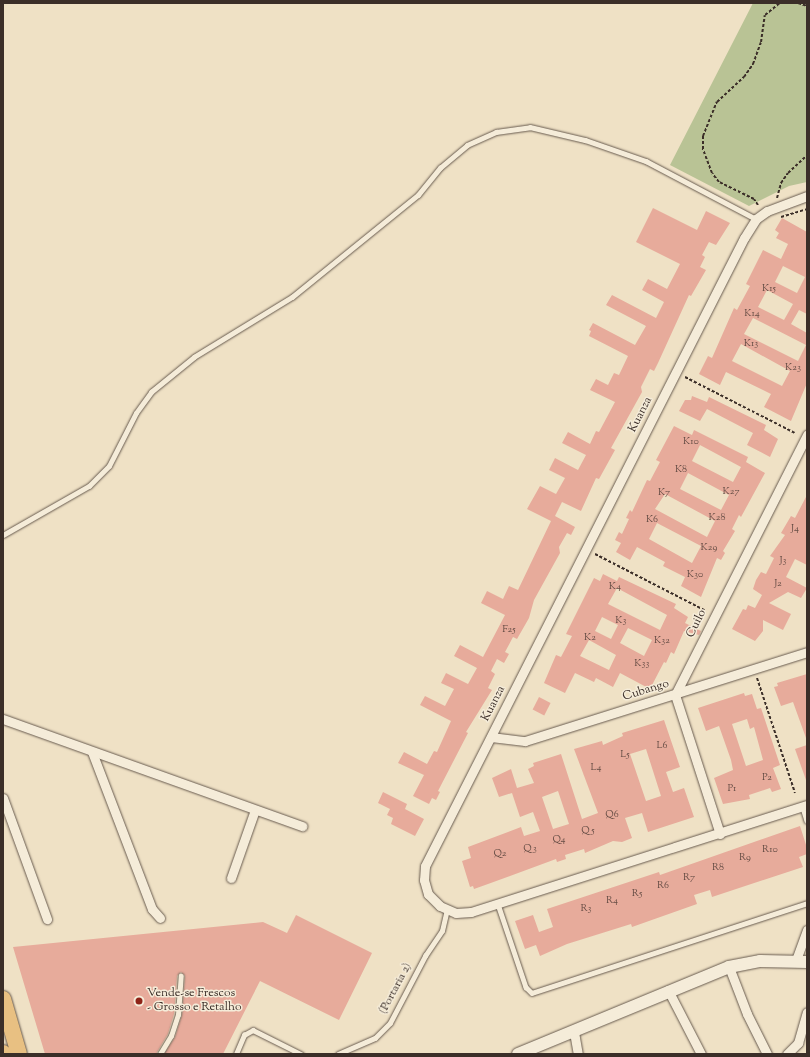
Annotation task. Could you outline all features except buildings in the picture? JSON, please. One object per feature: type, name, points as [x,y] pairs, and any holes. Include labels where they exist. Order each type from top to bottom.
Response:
[{"type":"highway","points":[[3,999],[19,1054]]},
{"type":"street","name":"Kuanza","points":[[805,808],[471,912],[456,913],[440,906],[428,894],[424,880],[425,866],[744,238],[760,216],[777,206],[807,196]]},
{"type":"street","name":"Cuilo","points":[[674,695],[807,435]]},
{"type":"street","name":"Cubango","points":[[491,737],[525,741],[807,652]]},
{"type":"street","points":[[674,695],[720,834]]},
{"type":"street","points":[[3,719],[302,826]]},
{"type":"street","points":[[92,752],[152,909],[160,918]]},
{"type":"street","points":[[3,798],[47,919]]},
{"type":"street","points":[[231,878],[255,810]]},
{"type":"street","points":[[518,1054],[574,1032],[668,990],[729,966],[760,961],[802,961],[807,930]]},
{"type":"street","points":[[729,966],[747,1014],[767,1054]]},
{"type":"street","points":[[668,990],[701,1054]]},
{"type":"street","points":[[788,1054],[798,1043],[807,1012]]},
{"type":"street","points":[[574,1032],[578,1054]]},
{"type":"lane","points":[[3,535],[89,486],[109,466],[136,413],[152,392],[194,357],[292,297],[418,195],[440,168],[467,145],[496,132],[530,127],[586,140],[646,161],[760,216]]},
{"type":"lane","points":[[805,808],[807,820]]},
{"type":"lane","points":[[498,904],[526,987],[532,992],[807,903]]},
{"type":"lane","name":"(Portaria 2)","points":[[338,1054],[375,1038],[390,1023],[425,956],[442,931],[447,909]]},
{"type":"lane","points":[[160,1054],[171,1036],[178,1015],[181,976]]},
{"type":"lane","points":[[236,1054],[244,1035],[253,1030],[301,1054]]},
{"type":"path","points":[[760,216],[754,199],[719,182],[712,173],[704,149],[703,136],[717,102],[744,77],[753,64],[761,42],[765,15],[780,3]]},
{"type":"path","points":[[798,3],[807,6]]},
{"type":"path","points":[[777,206],[781,183],[800,160],[807,155]]},
{"type":"path","points":[[778,218],[807,209]]},
{"type":"path","points":[[685,377],[795,433]]},
{"type":"path","points":[[594,554],[704,610]]},
{"type":"path","points":[[758,678],[795,793]]},
{"type":"green space","points":[[753,3],[807,3],[807,182],[789,186],[749,206],[670,165]]},
{"type":"place","name":"Vende-se Frescos - Grosso e Retalho","points":[[139,1001]]}]
